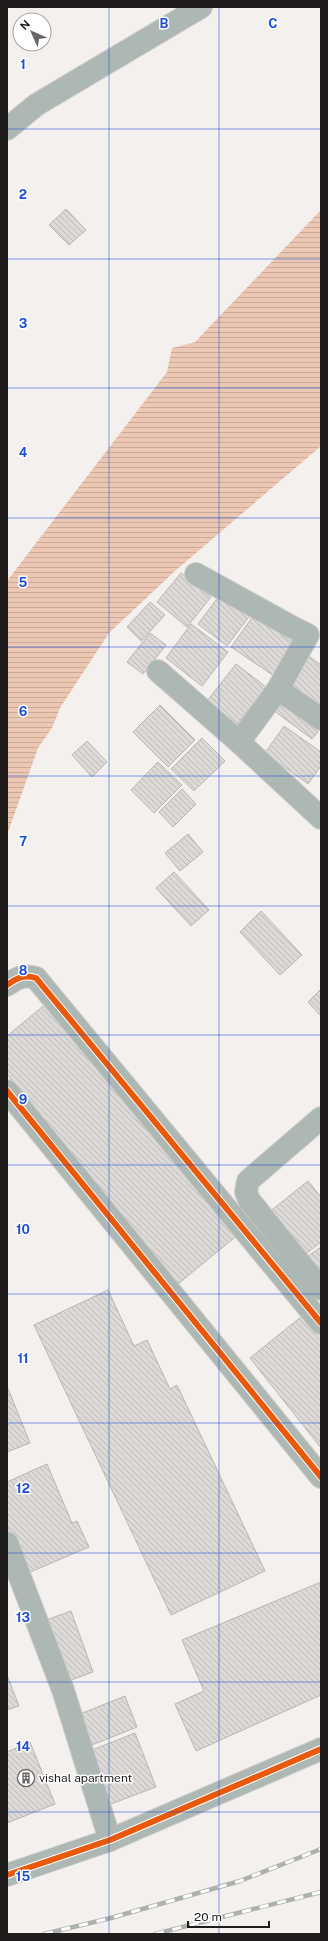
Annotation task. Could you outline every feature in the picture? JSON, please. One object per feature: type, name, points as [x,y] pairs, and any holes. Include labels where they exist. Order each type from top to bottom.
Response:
[{"type":"street","points":[[7,129],[36,105],[201,7]]},
{"type":"street","points":[[196,574],[314,638],[240,742]]},
{"type":"street","points":[[158,671],[240,742],[321,818]]},
{"type":"street","points":[[278,689],[321,719]]},
{"type":"street","points":[[7,985],[16,978],[27,975],[36,978],[321,1323]]},
{"type":"street","points":[[7,1091],[321,1476]]},
{"type":"street","points":[[321,1118],[248,1181],[246,1192],[249,1200],[321,1289]]},
{"type":"street","points":[[7,1542],[63,1690],[110,1840]]},
{"type":"street","points":[[7,1875],[110,1840],[321,1749]]},
{"type":"shaded area","points":[[321,210],[321,446],[175,571],[109,633],[60,708],[52,728],[38,748],[7,835],[7,581],[167,372],[172,348],[195,342]]},
{"type":"building","points":[[66,209],[86,230],[69,245],[49,225]]},
{"type":"building","points":[[181,573],[211,597],[187,627],[157,602]]},
{"type":"building","points":[[222,592],[251,614],[227,646],[198,624]]},
{"type":"building","points":[[150,602],[165,615],[141,641],[127,627]]},
{"type":"building","points":[[254,615],[296,645],[274,676],[231,647]]},
{"type":"building","points":[[191,624],[228,652],[202,686],[166,658]]},
{"type":"building","points":[[150,633],[166,645],[143,674],[127,662]]},
{"type":"building","points":[[306,654],[321,665],[321,713],[283,684]]},
{"type":"building","points":[[236,664],[266,687],[237,724],[207,701]]},
{"type":"building","points":[[279,702],[318,732],[312,739],[273,710]]},
{"type":"building","points":[[160,705],[195,740],[168,767],[133,732]]},
{"type":"building","points":[[284,726],[321,752],[321,766],[308,784],[265,753]]},
{"type":"building","points":[[202,738],[225,761],[194,791],[171,769]]},
{"type":"building","points":[[87,741],[107,762],[92,777],[72,755]]},
{"type":"building","points":[[158,762],[182,785],[154,813],[131,790]]},
{"type":"building","points":[[182,789],[196,804],[173,827],[159,812]]},
{"type":"building","points":[[188,834],[203,852],[180,871],[165,853]]},
{"type":"building","points":[[174,872],[209,910],[191,926],[156,888]]},
{"type":"building","points":[[261,911],[302,955],[280,975],[240,932]]},
{"type":"building","points":[[321,989],[321,1016],[308,1002]]},
{"type":"building","points":[[48,1002],[239,1234],[178,1284],[7,1074],[7,1036]]},
{"type":"building","points":[[308,1181],[321,1197],[321,1242],[302,1257],[268,1213]]},
{"type":"building","points":[[321,1247],[321,1283],[304,1259]]},
{"type":"building","points":[[108,1290],[134,1346],[147,1340],[170,1389],[177,1385],[265,1571],[171,1615],[34,1325]]},
{"type":"building","points":[[307,1312],[321,1329],[321,1448],[250,1358]]},
{"type":"building","points":[[7,1386],[30,1443],[7,1452]]},
{"type":"building","points":[[47,1464],[72,1523],[77,1521],[89,1547],[28,1573],[7,1525],[7,1482]]},
{"type":"building","points":[[321,1582],[321,1695],[196,1751],[175,1704],[204,1691],[182,1640]]},
{"type":"building","points":[[71,1611],[93,1672],[60,1684],[38,1623]]},
{"type":"building","points":[[7,1675],[19,1706],[7,1710]]},
{"type":"building","points":[[125,1696],[137,1727],[87,1747],[75,1716]]},
{"type":"building","points":[[135,1733],[156,1787],[103,1807],[82,1754]]},
{"type":"building","name":"vishal apartment","points":[[30,1742],[55,1804],[7,1823],[7,1752]]},
{"type":"railway","points":[[44,1934],[111,1918],[240,1881],[321,1849]]},
{"type":"railway","points":[[155,1934],[321,1892]]},
{"type":"cycle path","points":[[7,985],[21,977],[28,976],[36,978],[321,1323]]},
{"type":"cycle path","points":[[7,1091],[321,1477]]},
{"type":"cycle path","points":[[7,1875],[110,1840],[321,1749]]},
{"type":"place","name":"vishal apartment","points":[[26,1778]]}]
